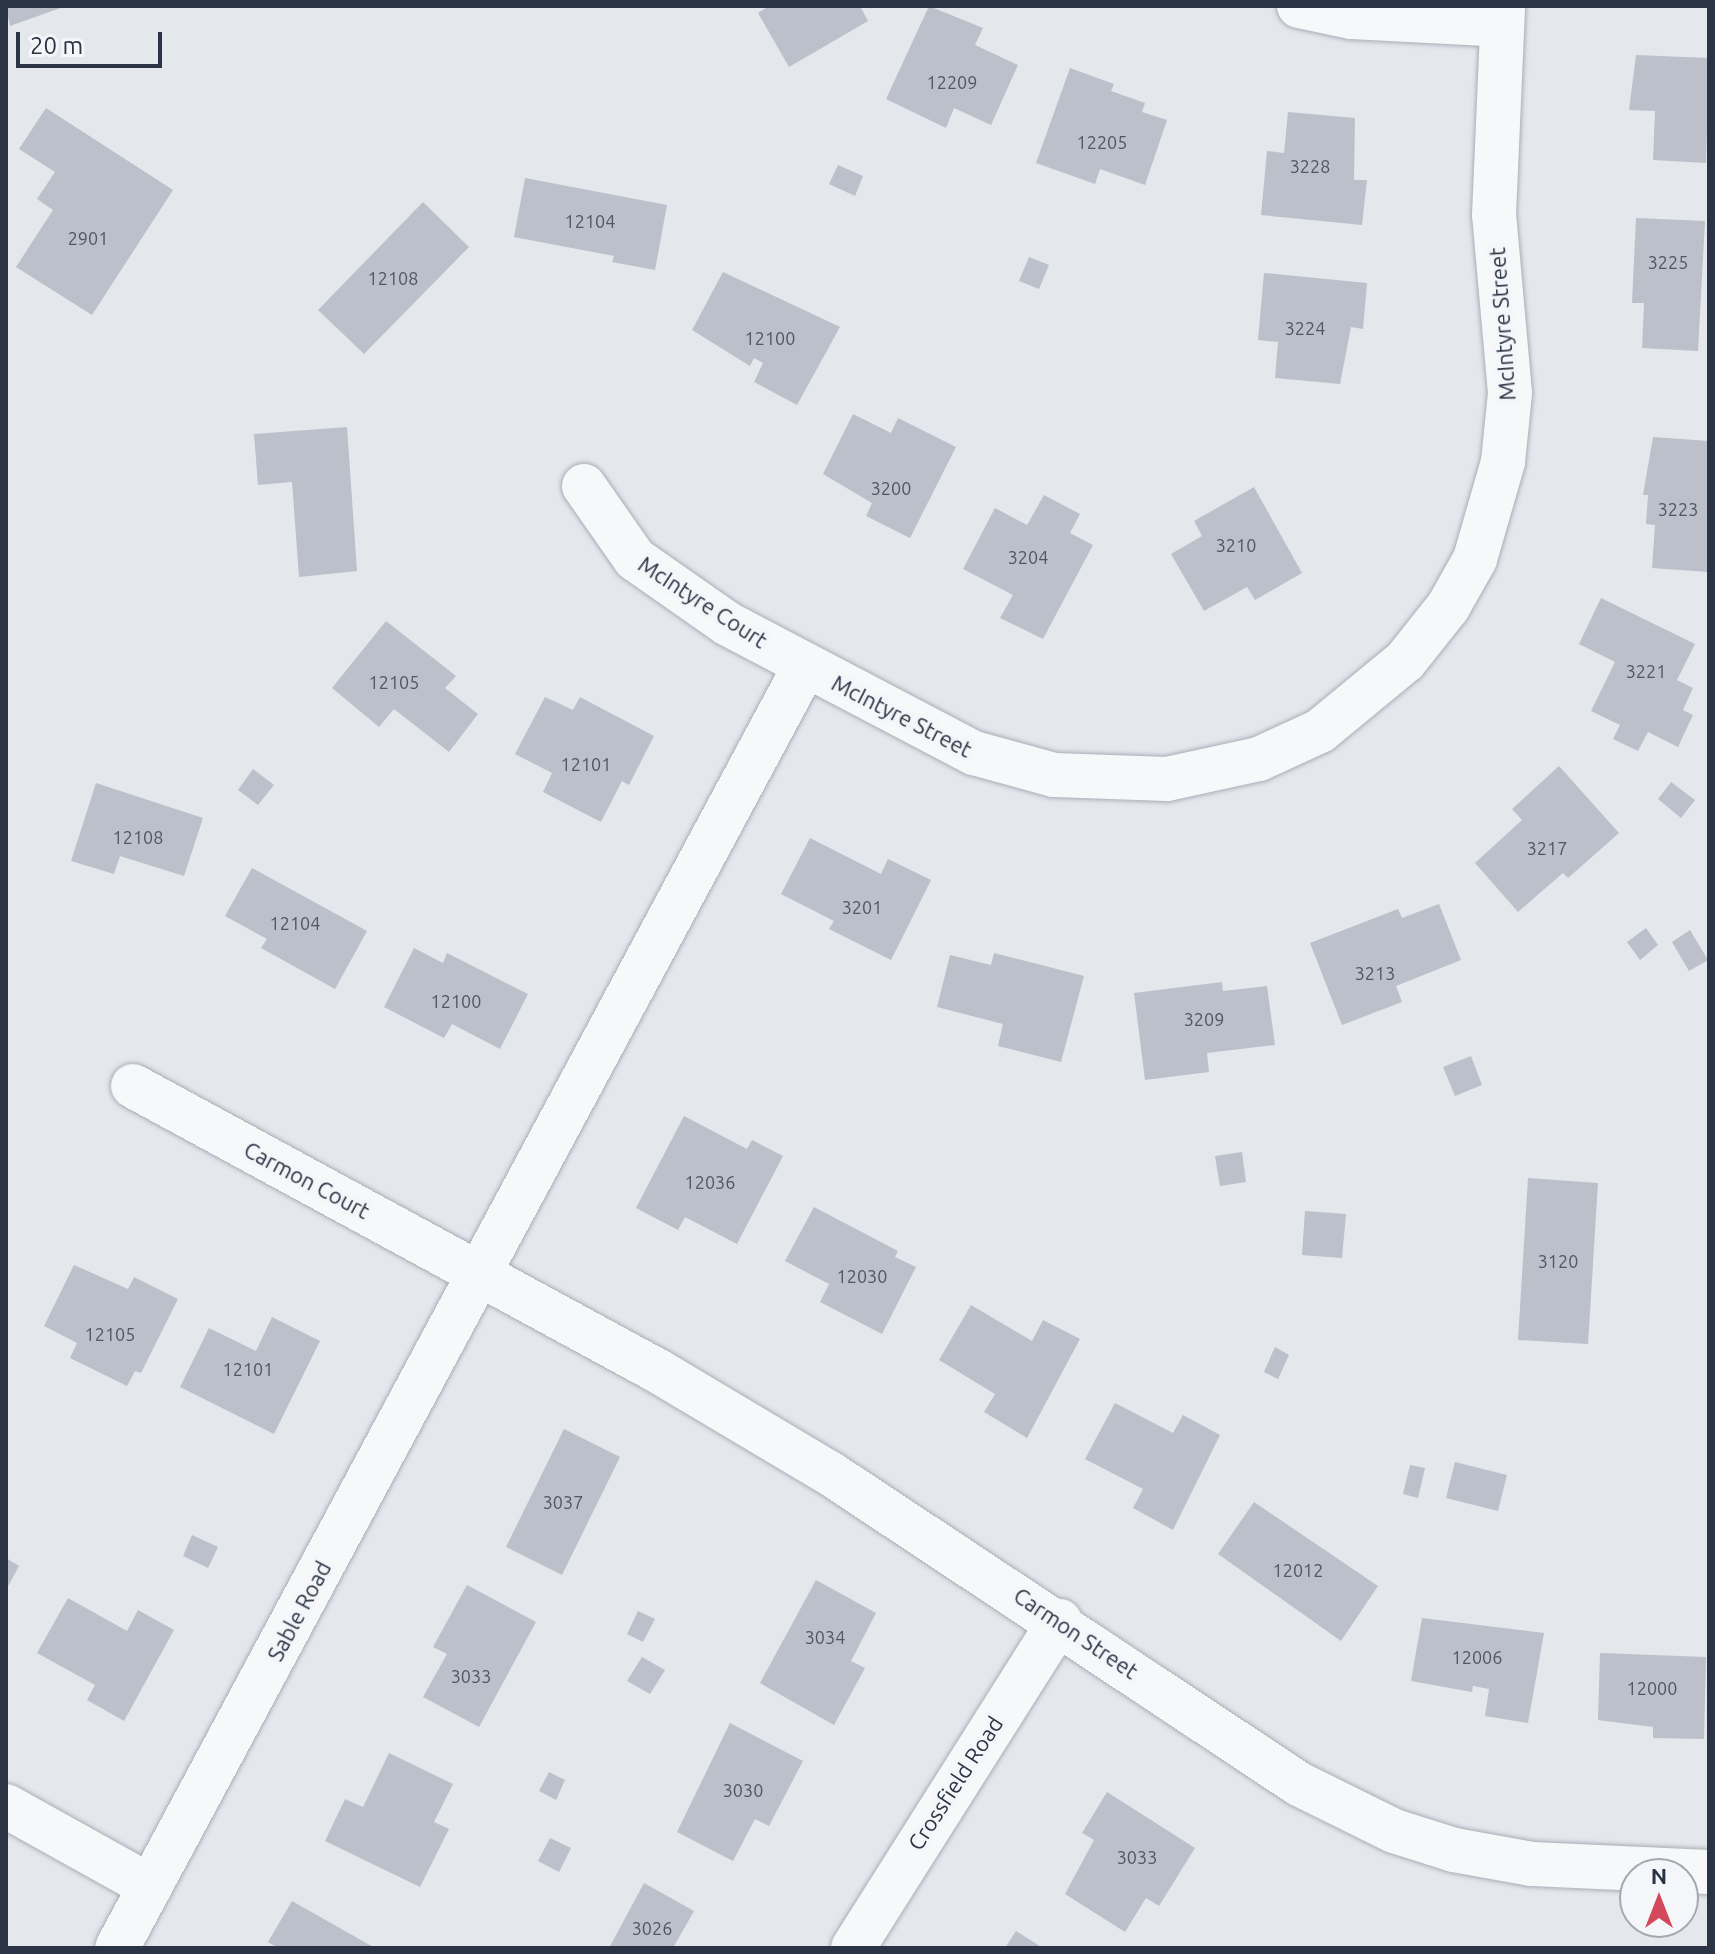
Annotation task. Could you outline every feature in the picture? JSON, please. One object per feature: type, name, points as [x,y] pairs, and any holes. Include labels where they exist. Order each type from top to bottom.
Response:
[{"type":"street","points":[[1299,6],[1351,17],[1503,15]]},
{"type":"street","name":"McIntyre Street","points":[[481,1274],[805,666],[974,753],[1054,775],[1114,781],[1167,779],[1259,759],[1320,731],[1405,661],[1448,607],[1475,559],[1503,462],[1510,393],[1494,215],[1503,15]]},
{"type":"street","name":"McIntyre Court","points":[[584,486],[635,559],[728,624],[805,666]]},
{"type":"street","name":"Carmon Court","points":[[133,1086],[481,1274]]},
{"type":"street","name":"Carmon Street","points":[[481,1274],[831,1474],[1060,1621],[1299,1784],[1394,1831],[1454,1850],[1532,1864],[1709,1872]]},
{"type":"street","name":"Sable Road","points":[[117,1948],[481,1274]]},
{"type":"street","name":"Crossfield Road","points":[[853,1948],[1060,1621]]},
{"type":"street","points":[[6,1806],[150,1886]]},
{"type":"building","points":[[6,6],[66,6],[10,26]]},
{"type":"building","points":[[769,6],[860,6],[868,21],[789,67],[758,13]]},
{"type":"building","points":[[929,6],[983,28],[975,45],[1018,65],[991,125],[954,108],[946,128],[886,99]]},
{"type":"building","points":[[1636,55],[1709,58],[1706,163],[1653,160],[1655,111],[1629,110]]},
{"type":"building","points":[[1070,68],[1114,84],[1111,91],[1145,103],[1142,112],[1167,120],[1145,185],[1100,169],[1095,184],[1036,163]]},
{"type":"building","points":[[46,108],[173,190],[92,315],[16,267],[53,210],[37,199],[55,172],[19,149]]},
{"type":"building","points":[[1288,112],[1355,118],[1354,180],[1367,180],[1362,225],[1261,215],[1267,151],[1284,153]]},
{"type":"building","points":[[838,165],[863,176],[855,196],[829,184]]},
{"type":"building","points":[[525,178],[667,205],[655,270],[612,262],[614,256],[514,237]]},
{"type":"building","points":[[423,202],[469,247],[364,354],[318,310]]},
{"type":"building","points":[[1636,218],[1705,221],[1698,351],[1642,348],[1644,303],[1632,303]]},
{"type":"building","points":[[1029,257],[1049,265],[1039,289],[1019,281]]},
{"type":"building","points":[[723,272],[840,327],[797,405],[754,382],[763,363],[754,358],[750,366],[692,330]]},
{"type":"building","points":[[1264,273],[1367,283],[1363,329],[1351,327],[1340,384],[1275,378],[1278,342],[1258,340]]},
{"type":"building","points":[[853,414],[891,433],[898,418],[956,447],[910,538],[866,516],[872,503],[823,474]]},
{"type":"building","points":[[347,427],[357,571],[299,577],[292,482],[258,485],[254,434]]},
{"type":"building","points":[[1653,437],[1709,441],[1708,572],[1652,568],[1655,525],[1646,524],[1648,495],[1643,495]]},
{"type":"building","points":[[1254,487],[1302,573],[1255,600],[1247,587],[1204,611],[1171,554],[1202,536],[1194,521]]},
{"type":"building","points":[[1044,495],[1080,514],[1070,533],[1093,545],[1043,639],[1000,618],[1013,595],[963,569],[995,508],[1027,525]]},
{"type":"building","points":[[1601,598],[1695,644],[1677,680],[1693,688],[1683,710],[1693,715],[1678,747],[1648,732],[1638,751],[1613,739],[1620,725],[1591,711],[1615,662],[1579,644]]},
{"type":"building","points":[[386,621],[456,676],[445,688],[478,714],[449,752],[394,709],[379,727],[332,688]]},
{"type":"building","points":[[545,697],[573,710],[580,697],[654,736],[629,785],[622,781],[601,822],[543,792],[552,773],[515,754]]},
{"type":"building","points":[[1559,766],[1619,833],[1568,878],[1563,873],[1518,912],[1475,863],[1522,820],[1512,809]]},
{"type":"building","points":[[253,769],[274,785],[258,805],[238,790]]},
{"type":"building","points":[[1671,782],[1695,800],[1681,818],[1658,799]]},
{"type":"building","points":[[96,783],[203,818],[184,876],[120,856],[114,874],[71,861]]},
{"type":"building","points":[[810,838],[881,874],[888,859],[931,880],[891,960],[829,929],[834,921],[781,894]]},
{"type":"building","points":[[252,868],[367,931],[335,989],[261,948],[267,939],[225,916]]},
{"type":"building","points":[[1439,904],[1461,960],[1396,986],[1402,1002],[1342,1025],[1310,943],[1398,909],[1402,918]]},
{"type":"building","points":[[1646,928],[1658,945],[1640,960],[1627,942]]},
{"type":"building","points":[[1690,930],[1708,960],[1689,971],[1672,942]]},
{"type":"building","points":[[414,948],[443,963],[447,953],[528,994],[500,1049],[452,1024],[444,1038],[384,1007]]},
{"type":"building","points":[[994,953],[1084,976],[1061,1062],[998,1046],[1003,1024],[937,1007],[950,955],[991,965]]},
{"type":"building","points":[[1222,982],[1223,991],[1267,986],[1275,1045],[1207,1053],[1209,1072],[1145,1080],[1134,993]]},
{"type":"building","points":[[1471,1056],[1482,1085],[1455,1096],[1443,1067]]},
{"type":"building","points":[[684,1116],[747,1149],[752,1140],[783,1156],[737,1244],[685,1217],[678,1230],[636,1208]]},
{"type":"building","points":[[1242,1152],[1246,1182],[1220,1186],[1215,1156]]},
{"type":"building","points":[[1528,1178],[1598,1183],[1588,1344],[1518,1340]]},
{"type":"building","points":[[814,1207],[898,1251],[895,1257],[916,1267],[882,1334],[820,1302],[829,1284],[785,1261]]},
{"type":"building","points":[[1305,1211],[1346,1214],[1342,1258],[1302,1255]]},
{"type":"building","points":[[74,1265],[128,1289],[134,1277],[178,1299],[141,1373],[135,1371],[127,1386],[70,1358],[77,1343],[44,1326]]},
{"type":"building","points":[[971,1305],[1032,1341],[1043,1320],[1080,1339],[1027,1438],[984,1412],[995,1394],[939,1360]]},
{"type":"building","points":[[272,1317],[320,1341],[274,1434],[180,1387],[209,1328],[256,1351]]},
{"type":"building","points":[[1275,1347],[1289,1355],[1278,1379],[1264,1372]]},
{"type":"building","points":[[1115,1403],[1173,1433],[1183,1415],[1220,1435],[1173,1530],[1133,1508],[1143,1489],[1085,1459]]},
{"type":"building","points":[[564,1429],[620,1457],[562,1575],[506,1547]]},
{"type":"building","points":[[1455,1462],[1507,1475],[1498,1511],[1446,1498]]},
{"type":"building","points":[[1410,1465],[1425,1468],[1418,1498],[1403,1494]]},
{"type":"building","points":[[1254,1502],[1378,1586],[1341,1641],[1218,1554]]},
{"type":"building","points":[[192,1535],[218,1547],[208,1568],[183,1556]]},
{"type":"building","points":[[6,1558],[19,1566],[6,1590]]},
{"type":"building","points":[[816,1580],[876,1613],[851,1661],[865,1668],[834,1725],[760,1683]]},
{"type":"building","points":[[467,1585],[536,1622],[479,1727],[423,1697],[447,1654],[433,1647]]},
{"type":"building","points":[[68,1598],[127,1631],[138,1610],[174,1630],[124,1721],[87,1700],[95,1685],[37,1653]]},
{"type":"building","points":[[638,1611],[655,1619],[643,1642],[627,1634]]},
{"type":"building","points":[[1422,1618],[1544,1633],[1528,1723],[1485,1716],[1489,1689],[1473,1686],[1472,1692],[1411,1681]]},
{"type":"building","points":[[1600,1653],[1706,1657],[1704,1739],[1653,1738],[1653,1727],[1598,1720]]},
{"type":"building","points":[[642,1657],[665,1670],[650,1694],[627,1681]]},
{"type":"building","points":[[730,1723],[803,1761],[769,1826],[755,1819],[733,1861],[677,1832]]},
{"type":"building","points":[[389,1753],[453,1784],[434,1822],[449,1829],[420,1887],[325,1841],[345,1799],[363,1807]]},
{"type":"building","points":[[549,1772],[565,1780],[556,1800],[539,1791]]},
{"type":"building","points":[[1107,1792],[1195,1848],[1159,1906],[1146,1898],[1125,1932],[1065,1894],[1094,1840],[1082,1833]]},
{"type":"building","points":[[550,1838],[571,1848],[559,1872],[538,1861]]},
{"type":"building","points":[[644,1883],[694,1911],[673,1948],[609,1948]]},
{"type":"building","points":[[292,1901],[375,1948],[278,1948],[268,1942]]},
{"type":"building","points":[[1016,1931],[1043,1948],[1005,1948]]}]
